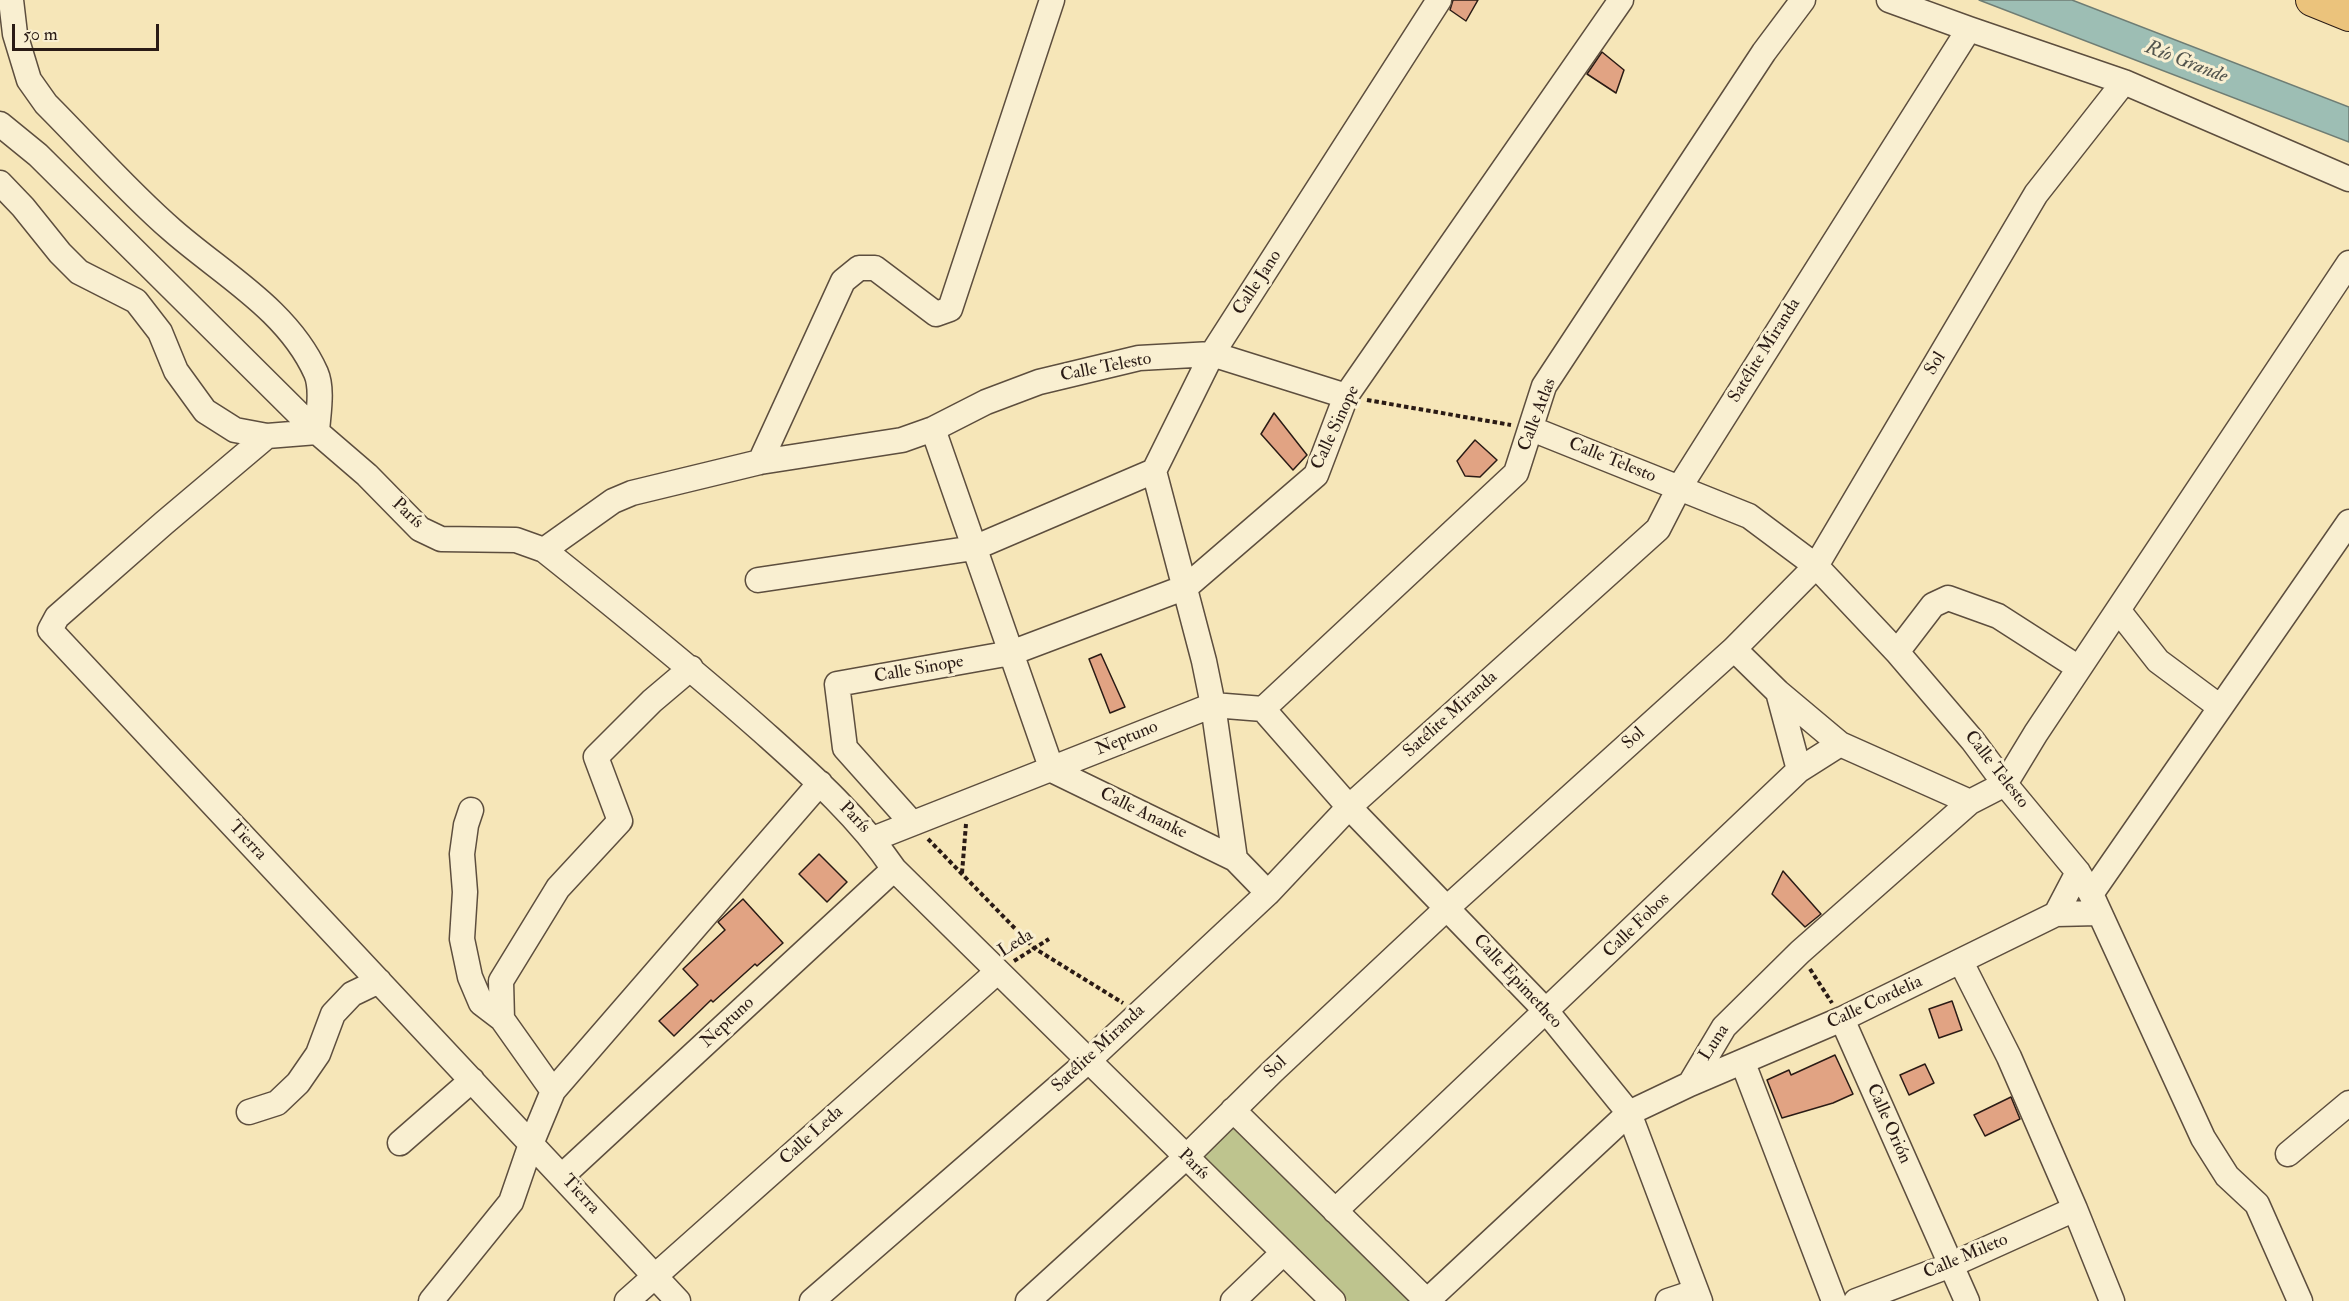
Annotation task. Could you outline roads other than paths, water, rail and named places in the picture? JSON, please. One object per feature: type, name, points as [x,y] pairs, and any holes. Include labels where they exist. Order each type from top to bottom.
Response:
[{"type":"main road","points":[[2312,0],[2349,15]]},
{"type":"street","points":[[0,183],[79,272],[136,301],[160,332],[176,371],[205,411],[235,430],[267,436],[316,432],[319,399],[317,375],[303,351],[275,315],[170,229],[46,104],[29,80],[15,34],[10,0]]},
{"type":"street","points":[[760,462],[843,281],[850,274],[859,268],[875,268],[936,314],[950,309],[1052,0]]},
{"type":"street","name":"Calle Jano","points":[[1154,471],[1212,354],[1439,0]]},
{"type":"street","name":"Calle Sinope","points":[[912,824],[845,748],[837,684],[1011,653],[1186,587],[1316,475],[1346,396],[1621,0]]},
{"type":"street","name":"Calle Atlas","points":[[1263,709],[1451,536],[1516,472],[1532,429],[1544,386],[1764,52],[1803,0]]},
{"type":"street","points":[[1889,0],[2124,82],[2349,179]]},
{"type":"street","name":"Satélite Miranda","points":[[812,1301],[1088,1062],[1268,893],[1349,807],[1658,529],[1679,488],[1969,29]]},
{"type":"street","name":"Sol","points":[[1035,1299],[1447,908],[1734,649],[1816,566],[2036,194],[2124,82]]},
{"type":"street","name":"París","points":[[0,124],[38,155],[316,432],[367,475],[420,529],[441,539],[516,540],[544,550],[691,668],[820,783],[873,839],[894,869],[1185,1158],[1333,1301]]},
{"type":"street","points":[[2005,784],[2036,732],[2349,262]]},
{"type":"street","name":"Calle Telesto","points":[[544,550],[613,501],[632,493],[760,462],[902,440],[933,429],[986,402],[1038,382],[1139,358],[1212,354],[1346,396]]},
{"type":"street","points":[[933,429],[1052,770]]},
{"type":"street","name":"Calle Telesto","points":[[1532,429],[1749,516],[1816,566],[1897,652],[1973,741],[2005,784],[2078,872],[2203,1138],[2228,1176],[2258,1204],[2300,1301]]},
{"type":"street","name":"Tierra","points":[[267,436],[57,617],[50,630],[678,1301]]},
{"type":"street","points":[[758,580],[974,548],[1154,471],[1186,587],[1213,705],[1235,859]]},
{"type":"street","points":[[2094,903],[2220,707],[2349,522]]},
{"type":"street","points":[[1897,652],[1933,605],[1948,598],[1998,616],[2079,668]]},
{"type":"street","points":[[2118,610],[2158,660],[2220,707]]},
{"type":"street","points":[[1734,649],[1778,692],[1840,744],[1970,802]]},
{"type":"street","points":[[502,1019],[501,981],[558,888],[620,821],[596,757],[652,700],[691,668]]},
{"type":"street","points":[[1778,692],[1799,770]]},
{"type":"street","points":[[1213,705],[1263,709]]},
{"type":"street","name":"Neptuno","points":[[873,839],[1213,705]]},
{"type":"street","name":"Calle Epimetheo","points":[[1263,709],[1349,807],[1546,1012],[1629,1113],[1697,1296]]},
{"type":"street","name":"Calle Fobos","points":[[1335,1211],[1799,770],[1840,744]]},
{"type":"street","name":"Calle Ananke","points":[[1052,770],[1235,859],[1268,893]]},
{"type":"street","points":[[431,1301],[511,1202],[531,1144],[553,1091],[820,783]]},
{"type":"street","name":"Luna","points":[[1690,1084],[1724,1027],[1800,952],[1970,802],[2005,784]]},
{"type":"street","points":[[471,810],[466,825],[462,854],[465,892],[462,939],[470,977],[481,1003],[502,1019],[553,1091]]},
{"type":"street","name":"Neptuno","points":[[561,1176],[894,869]]},
{"type":"street","points":[[2056,914],[2078,872]]},
{"type":"street","name":"Calle Cordelia","points":[[1690,1084],[1842,1019],[2056,914],[2094,903]]},
{"type":"street","points":[[1961,962],[2009,1057],[2112,1301]]},
{"type":"street","name":"Calle Leda","points":[[627,1301],[997,972]]},
{"type":"street","points":[[249,1112],[277,1103],[298,1083],[318,1054],[333,1014],[352,994],[379,981]]},
{"type":"street","name":"Calle Orión","points":[[1842,1019],[1967,1301]]},
{"type":"street","points":[[1743,1063],[1834,1301]]},
{"type":"street","points":[[400,1143],[472,1080]]},
{"type":"street","points":[[1233,1110],[1427,1301],[1629,1113],[1690,1084]]},
{"type":"street","points":[[2288,1154],[2349,1103]]},
{"type":"street","name":"Calle Mileto","points":[[1856,1301],[1951,1265],[2075,1209]]},
{"type":"street","points":[[1233,1301],[1283,1253]]},
{"type":"street","points":[[1668,1301],[1697,1296]]},
{"type":"water","name":"Río Grande","points":[[1979,0],[2072,0],[2349,107],[2349,142]]}]
